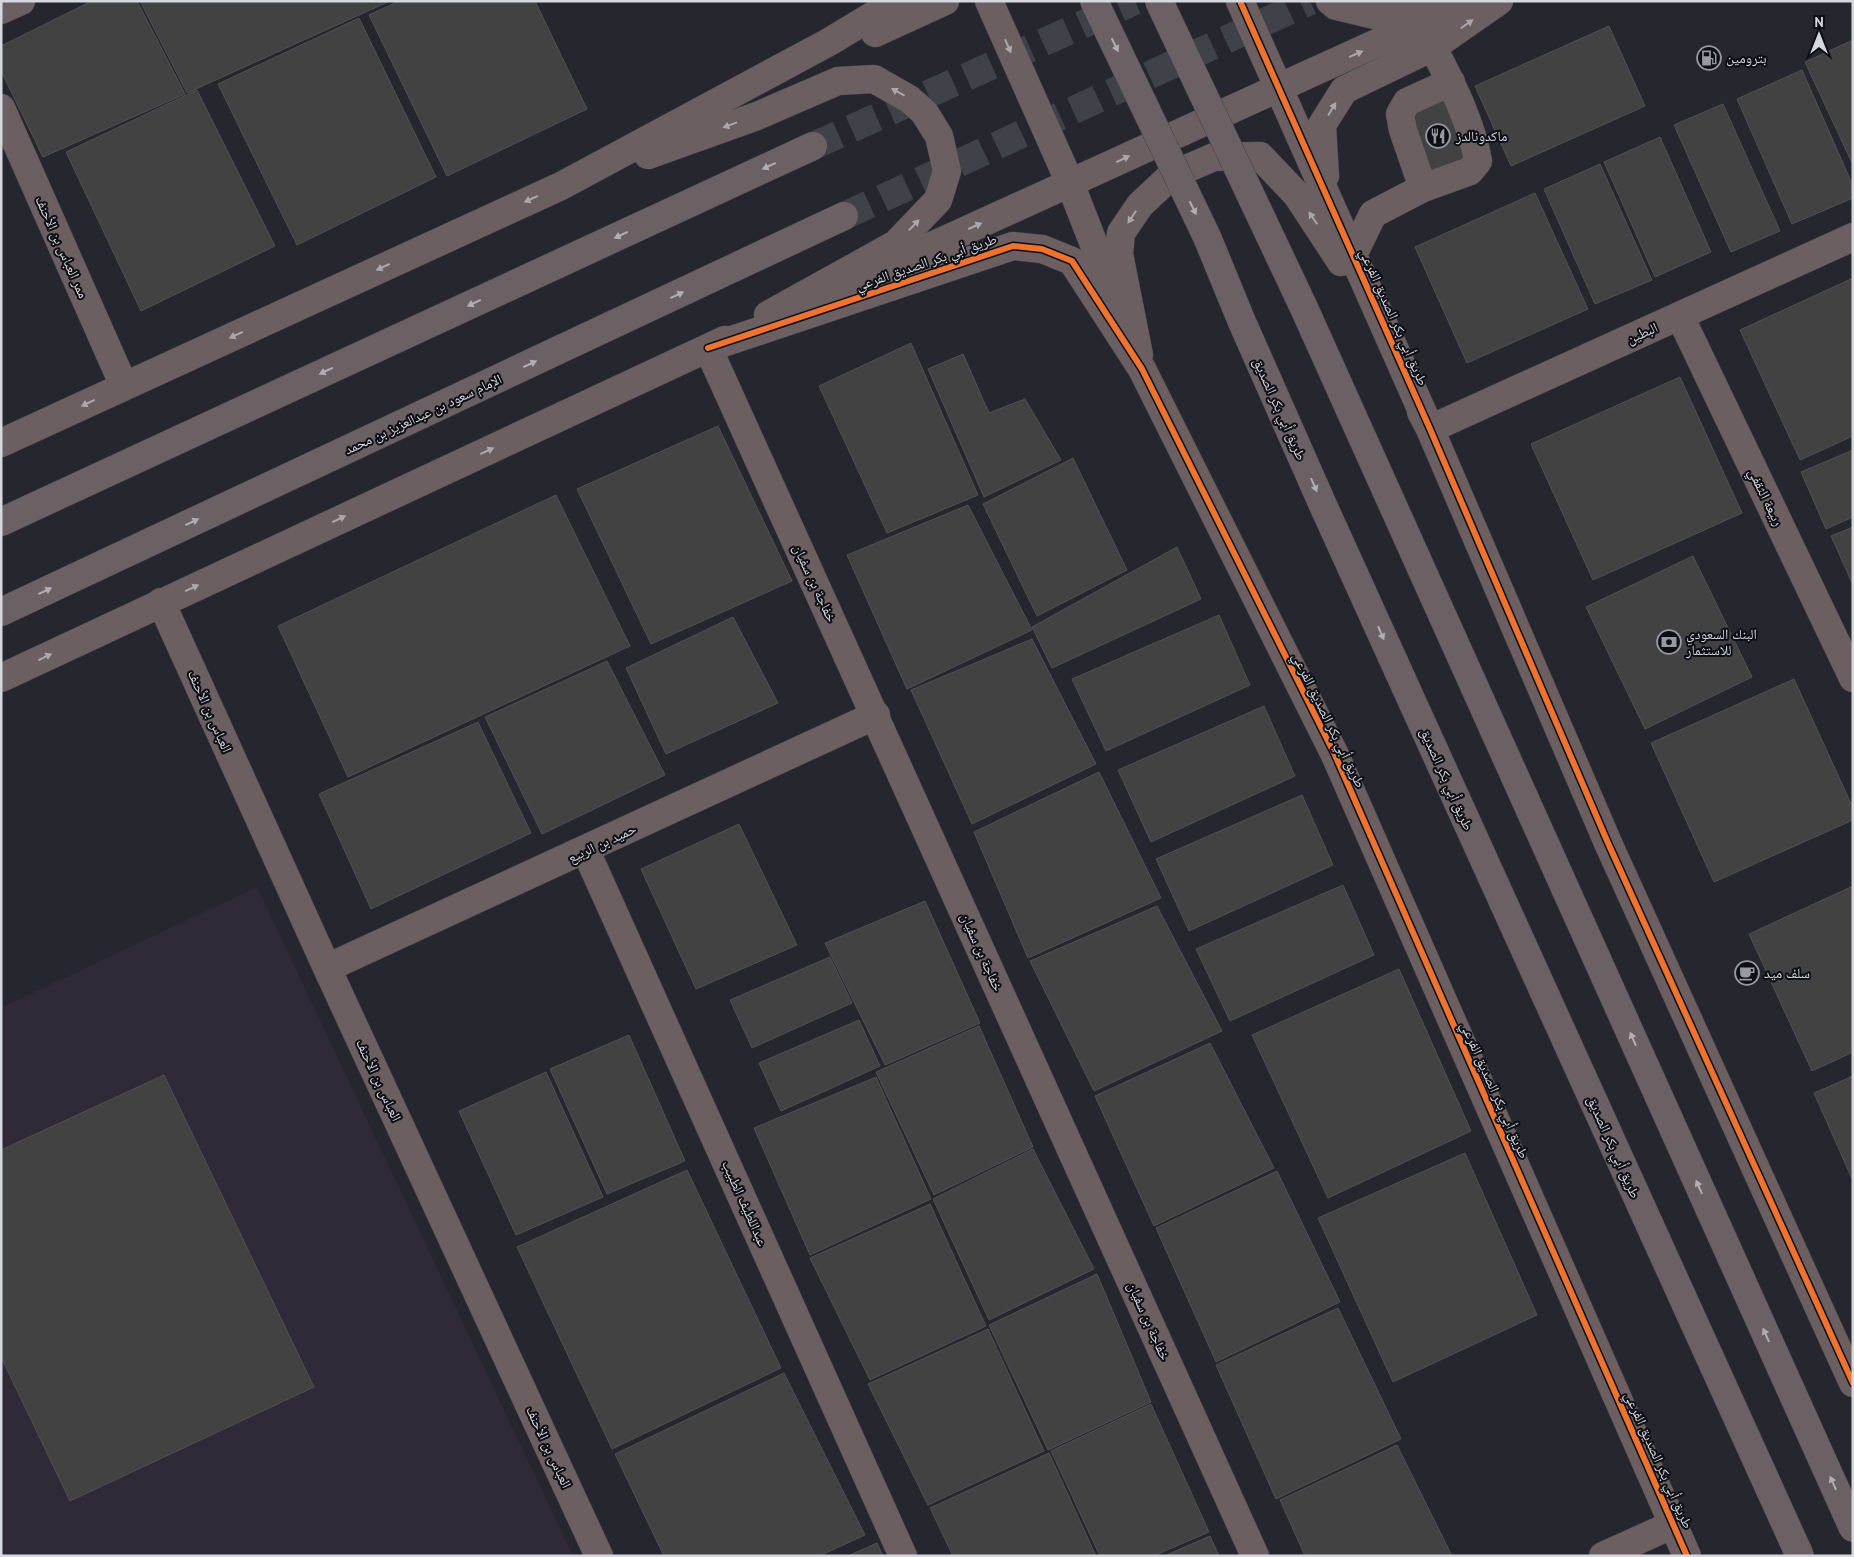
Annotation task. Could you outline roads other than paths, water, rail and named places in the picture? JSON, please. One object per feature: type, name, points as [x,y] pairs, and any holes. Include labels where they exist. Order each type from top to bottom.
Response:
[{"type":"main road","name":"طريق أبي بكر الصديق","points":[[1094,1],[1207,237],[1242,322],[1322,503],[1800,1556]]},
{"type":"main road","points":[[1159,1],[1304,308],[1853,1528]]},
{"type":"main road","points":[[1,522],[813,146]]},
{"type":"main road","name":"الإمام سعود بن عبدالعزيز بن محمد","points":[[1,612],[844,216]]},
{"type":"street","points":[[1,10],[21,1]]},
{"type":"street","points":[[561,186],[829,42],[897,1]]},
{"type":"street","points":[[1,442],[561,186],[945,1]]},
{"type":"street","name":"طريق أبي بكر الصديق الفرعي","points":[[989,1],[1070,184],[1142,369],[1335,755],[1688,1556]]},
{"type":"street","name":"طريق أبي بكر الصديق الفرعي","points":[[1240,1],[1430,429],[1608,843],[1853,1383]]},
{"type":"street","points":[[1330,1],[1336,6],[1378,16],[1429,1]]},
{"type":"street","points":[[1,678],[708,348],[1469,1]]},
{"type":"street","points":[[1352,255],[1332,208],[1324,168],[1322,125],[1344,90],[1432,47],[1499,1]]},
{"type":"street","points":[[1352,255],[1372,214],[1422,188],[1470,171],[1478,161],[1474,138],[1450,82],[1432,47]]},
{"type":"street","points":[[561,186],[757,116],[838,80],[874,79],[909,99],[924,112],[939,136],[947,171],[938,200],[896,244],[708,348]]},
{"type":"street","points":[[1422,188],[1402,130],[1400,114],[1407,102],[1450,82]]},
{"type":"street","name":"ممر العباس بن الأحنف","points":[[1,108],[124,386]]},
{"type":"street","points":[[1142,369],[1119,254],[1121,233],[1140,205],[1172,175],[1214,157],[1260,156],[1297,195],[1338,255],[1430,429]]},
{"type":"street","name":"البطين","points":[[1430,429],[1853,237]]},
{"type":"street","name":"طريق أبي بكر الصديق الفرعي","points":[[708,348],[1013,246],[1042,249],[1072,261],[1142,369]]},
{"type":"street","name":"ربيعة الثقفي","points":[[1680,316],[1853,678]]},
{"type":"street","name":"خفاجة بن سفيان","points":[[708,348],[876,715],[1255,1556]]},
{"type":"street","name":"العباس بن الأحنف","points":[[161,602],[327,968],[599,1556]]},
{"type":"street","name":"حميد بن الربيع","points":[[327,968],[586,851],[876,715]]},
{"type":"street","name":"عبداللطيف الطبيب","points":[[586,851],[903,1556]]},
{"type":"street","points":[[1603,1556],[1674,1524]]},
{"type":"tunnel","points":[[813,146],[1135,1]]},
{"type":"tunnel","points":[[844,216],[1310,1]]},
{"type":"place","name":"بترومين","points":[[1709,58]]},
{"type":"place","name":"ماكدونالدز","points":[[1438,136]]},
{"type":"place","name":"البنك السعودي للاستثمار","points":[[1669,642]]},
{"type":"place","name":"سلف ميد","points":[[1747,973]]}]
